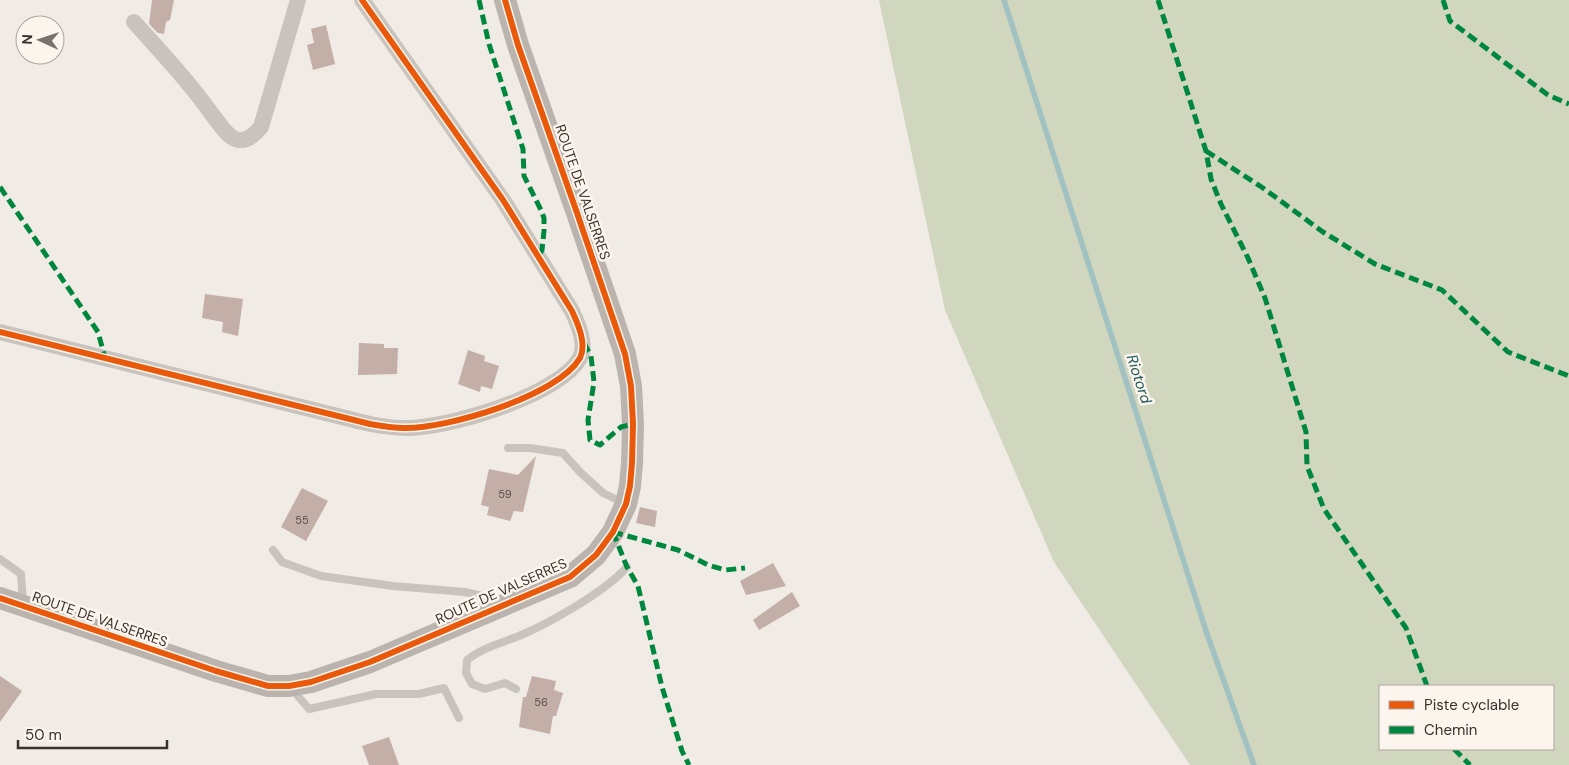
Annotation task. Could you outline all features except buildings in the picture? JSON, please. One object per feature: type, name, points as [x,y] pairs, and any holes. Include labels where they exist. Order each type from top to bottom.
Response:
[{"type":"street","points":[[134,22],[195,91],[228,135],[236,140],[244,140],[253,137],[261,127],[280,55],[298,0]]},
{"type":"street","points":[[0,332],[370,424],[404,428],[453,422],[528,397],[562,377],[580,357],[582,338],[580,327],[572,311],[503,200],[362,0]]},
{"type":"street","name":"ROUTE DE VALSERRES","points":[[0,598],[216,671],[268,686],[289,686],[312,682],[370,662],[570,577],[596,555],[613,532],[626,504],[630,486],[633,424],[631,386],[625,354],[518,45],[505,0]]},
{"type":"lane","points":[[508,448],[530,448],[563,453],[580,472],[604,493],[626,504]]},
{"type":"lane","points":[[273,550],[282,562],[321,576],[393,586],[466,592],[482,596],[490,610]]},
{"type":"lane","points":[[0,559],[21,574],[23,606]]},
{"type":"lane","points":[[516,689],[505,683],[484,689],[472,684],[466,673],[466,660],[478,652],[521,635],[559,616],[617,578],[627,567]]},
{"type":"lane","points":[[289,686],[309,709],[376,694],[419,694],[444,688],[458,718]]},
{"type":"green space","points":[[879,0],[1569,0],[1569,765],[1190,765],[1054,562],[945,310]]},
{"type":"waterway","name":"Riotord","points":[[1004,0],[1207,634],[1254,765]]},
{"type":"marked path","points":[[479,0],[489,44],[523,149],[524,176],[544,218],[542,250],[538,258]]},
{"type":"marked path","points":[[1158,0],[1206,151],[1211,179],[1265,298],[1306,432],[1307,466],[1324,509],[1406,628],[1427,685]]},
{"type":"marked path","points":[[1443,0],[1450,21],[1548,95],[1569,104]]},
{"type":"marked path","points":[[1206,151],[1263,188],[1323,232],[1375,264],[1442,290],[1508,352],[1569,376]]},
{"type":"marked path","points":[[0,187],[98,332],[105,358]]},
{"type":"marked path","points":[[584,343],[591,356],[594,382],[588,420],[590,440],[600,445],[621,427],[633,424]]},
{"type":"marked path","points":[[613,532],[627,567],[638,586],[662,687],[682,751],[689,765]]},
{"type":"marked path","points":[[613,532],[678,550],[708,565],[725,570],[745,568]]},
{"type":"marked path","points":[[1455,750],[1470,765]]},
{"type":"cycle path","points":[[0,332],[370,424],[396,428],[423,427],[446,423],[500,408],[549,385],[568,372],[580,358],[583,347],[581,334],[572,311],[503,200],[362,0]]},
{"type":"cycle path","points":[[0,598],[216,671],[268,686],[289,686],[311,682],[370,662],[570,577],[596,555],[613,532],[626,504],[630,486],[633,424],[631,386],[625,354],[518,45],[505,0]]}]
